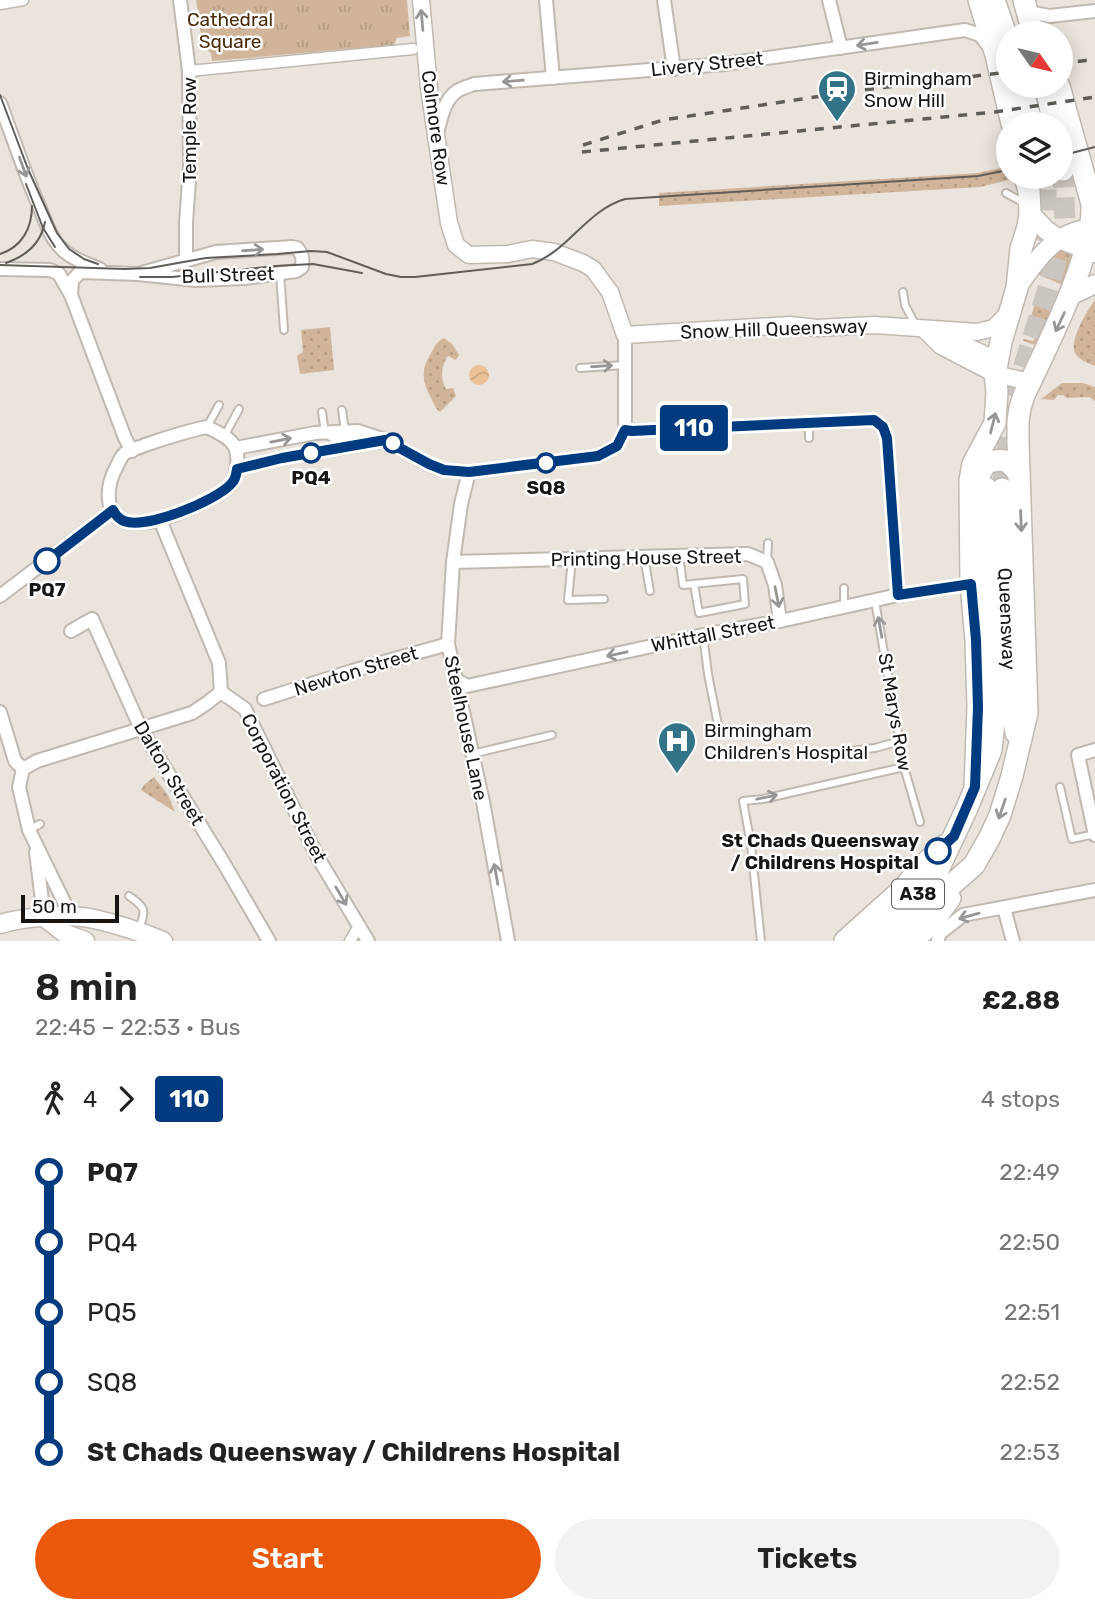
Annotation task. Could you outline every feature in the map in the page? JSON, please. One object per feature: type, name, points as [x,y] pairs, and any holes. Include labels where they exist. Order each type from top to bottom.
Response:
[{"type":"highway","points":[[979,0],[996,35]]},
{"type":"highway","points":[[994,0],[998,21]]},
{"type":"highway","points":[[1018,748],[1027,713],[1019,474],[1020,408],[1092,252],[1094,228],[1092,204],[1062,98]]},
{"type":"highway","points":[[986,493],[970,481],[973,464],[995,423],[995,374],[1001,342],[1017,288],[1021,249],[1028,227],[1028,197]]},
{"type":"highway","points":[[986,493],[975,482],[986,463],[999,459],[1008,462],[1019,474]]},
{"type":"highway","points":[[975,787],[978,707],[971,584],[986,493]]},
{"type":"highway","name":"Queensway","points":[[986,493],[1018,748]]},
{"type":"highway","name":"Queensway","points":[[975,787],[991,750],[996,704],[986,493]]},
{"type":"highway","name":"A38","points":[[888,941],[974,865],[1000,815],[1018,748]]},
{"type":"highway","name":"A38","points":[[867,941],[910,903],[937,872],[975,787]]},
{"type":"highway","points":[[845,941],[904,888],[920,868],[954,836]]},
{"type":"highway","points":[[912,941],[931,924],[974,865]]},
{"type":"main road","points":[[1028,197],[1046,230],[1059,239],[1092,252]]},
{"type":"main road","points":[[1017,288],[1044,252],[1059,239],[1077,230],[1094,228]]},
{"type":"main road","points":[[1072,295],[1095,284]]},
{"type":"main road","points":[[0,924],[15,920],[79,917],[163,941]]},
{"type":"main road","points":[[44,918],[66,934],[85,941]]},
{"type":"street","points":[[0,4],[23,0]]},
{"type":"street","name":"Temple Row","points":[[180,0],[189,71],[190,166],[186,261]]},
{"type":"street","name":"Colmore Row","points":[[421,0],[429,88],[449,223],[456,246],[469,255],[508,254],[532,249],[563,255],[583,263],[593,269],[613,299],[625,335]]},
{"type":"street","points":[[546,0],[553,78]]},
{"type":"street","points":[[664,0],[674,69]]},
{"type":"street","points":[[829,0],[841,48]]},
{"type":"street","points":[[1026,6],[1050,16],[1095,11]]},
{"type":"street","name":"Livery Street","points":[[436,136],[445,107],[456,92],[474,84],[674,69],[965,30],[996,44]]},
{"type":"street","points":[[189,71],[413,49]]},
{"type":"street","points":[[0,103],[23,169],[56,243],[63,251],[81,262],[107,272]]},
{"type":"street","name":"Bull Street","points":[[71,295],[72,281],[80,272],[196,280],[245,278],[296,271],[302,267],[303,260],[298,248],[292,247],[216,252],[138,274]]},
{"type":"street","points":[[0,269],[50,270],[59,274],[64,281],[129,452]]},
{"type":"street","name":"Snow Hill Queensway","points":[[625,335],[790,325],[817,328],[875,325],[983,332],[994,328],[1010,311]]},
{"type":"street","points":[[924,328],[941,346],[995,374],[1030,382]]},
{"type":"street","points":[[236,448],[325,433],[350,435],[358,431],[385,440],[444,470],[469,472],[598,456],[617,446],[625,430],[625,335]]},
{"type":"street","points":[[625,430],[874,420],[883,427],[887,438],[898,595]]},
{"type":"street","points":[[207,427],[225,435],[236,448],[236,478],[230,486],[188,509],[160,520],[134,523],[124,521],[113,510],[108,498],[108,488],[112,474],[129,452],[181,432],[207,427]]},
{"type":"street","points":[[237,469],[282,458],[385,440]]},
{"type":"street","name":"Steelhouse Lane","points":[[469,472],[461,504],[458,562],[451,581],[448,644],[483,802],[508,941]]},
{"type":"street","points":[[0,596],[113,510]]},
{"type":"street","points":[[44,918],[34,827],[19,787],[23,769],[37,761],[192,713],[221,692],[219,663],[160,520]]},
{"type":"street","name":"Printing House Street","points":[[458,562],[748,555],[767,562],[775,585],[780,621]]},
{"type":"street","name":"Whittall Street","points":[[457,680],[467,686],[898,595],[971,584]]},
{"type":"street","name":"Dalton Street","points":[[71,631],[92,619],[141,729],[269,941]]},
{"type":"street","name":"Newton Street","points":[[264,699],[448,644]]},
{"type":"street","name":"Corporation Street","points":[[221,692],[245,709],[317,856],[368,941]]},
{"type":"street","points":[[0,712],[15,761],[23,769]]},
{"type":"street","points":[[1095,750],[1078,755],[1095,835]]},
{"type":"street","points":[[36,845],[65,904],[79,917]]},
{"type":"street","points":[[939,937],[963,915],[1095,890]]},
{"type":"street","points":[[1004,908],[1013,941]]},
{"type":"street","points":[[350,941],[359,926]]},
{"type":"lane","points":[[1006,193],[1015,197],[1028,197]]},
{"type":"lane","points":[[280,273],[284,330]]},
{"type":"lane","points":[[903,292],[905,305],[924,328]]},
{"type":"lane","points":[[580,368],[624,365]]},
{"type":"lane","points":[[207,427],[219,405]]},
{"type":"lane","points":[[225,435],[239,409]]},
{"type":"lane","points":[[342,410],[350,435]]},
{"type":"lane","points":[[322,412],[325,433]]},
{"type":"lane","points":[[809,423],[809,438]]},
{"type":"lane","points":[[767,562],[768,543]]},
{"type":"lane","points":[[679,556],[683,585],[743,579],[745,604],[699,613],[694,584]]},
{"type":"lane","points":[[644,557],[650,591]]},
{"type":"lane","points":[[572,559],[568,600],[604,599]]},
{"type":"lane","points":[[844,588],[844,607]]},
{"type":"lane","name":"St Marys Row","points":[[875,600],[904,766],[920,822]]},
{"type":"lane","points":[[703,635],[718,725]]},
{"type":"lane","points":[[472,754],[552,735]]},
{"type":"lane","points":[[843,752],[875,748],[900,741]]},
{"type":"lane","points":[[761,941],[751,845],[743,801],[763,799],[904,766]]},
{"type":"lane","points":[[1060,787],[1072,839],[1095,835]]},
{"type":"lane","points":[[129,896],[141,904],[144,910],[138,932]]},
{"type":"green space","name":"Cathedral Square","points":[[196,0],[407,0],[410,36],[397,38],[394,45],[212,61],[211,53],[203,47]]},
{"type":"green space","points":[[996,169],[996,183],[980,187],[659,206],[659,193],[978,173]]},
{"type":"green space","points":[[1060,250],[1075,258],[1065,286],[1037,274]]},
{"type":"green space","points":[[1039,291],[1058,298],[1035,345],[1023,339],[1034,341],[1035,335],[1026,332]]},
{"type":"green space","points":[[1095,300],[1095,366],[1079,358],[1075,353],[1074,341]]},
{"type":"green space","points":[[330,327],[334,370],[300,374],[297,356],[303,352],[301,330]]},
{"type":"green space","points":[[444,338],[459,355],[456,360],[448,356],[444,364],[444,385],[446,389],[453,388],[456,396],[440,412],[428,391],[424,368],[437,343]]},
{"type":"green space","points":[[1062,383],[1083,383],[1095,387],[1095,401],[1089,397],[1067,398],[1063,395],[1058,395],[1054,400],[1041,399]]},
{"type":"green space","points":[[154,777],[168,795],[175,812],[141,790]]},
{"type":"water","points":[[475,365],[483,365],[489,375],[483,385],[475,385],[469,379],[469,371]]},
{"type":"tunnel","points":[[1033,271],[1046,217],[1046,189]]},
{"type":"tunnel","points":[[1002,489],[1013,401],[1065,227],[1064,189]]},
{"type":"tram line","points":[[0,95],[28,169],[57,233],[69,249],[98,264]]},
{"type":"tram line","points":[[1073,153],[1095,147]]},
{"type":"tram line","points":[[0,265],[150,268],[206,258],[311,251],[327,252],[386,274],[415,277],[532,264],[556,250],[600,212],[625,199],[978,176],[996,172]]},
{"type":"tram line","points":[[26,184],[43,228],[55,247]]},
{"type":"tram line","points":[[0,254],[20,242],[28,229],[32,206]]},
{"type":"tram line","points":[[6,263],[32,248],[45,222]]},
{"type":"tram line","points":[[140,277],[172,277],[313,264],[362,273]]},
{"type":"railway","points":[[1073,62],[1095,59]]},
{"type":"railway","points":[[583,145],[663,120],[855,91],[996,73]]},
{"type":"railway","points":[[582,152],[995,112],[1095,97]]},
{"type":"bus line","name":"110","points":[[47,561],[113,510],[124,521],[134,523],[160,520],[188,509],[230,486],[236,478],[237,469],[282,458],[385,440],[444,470],[469,472],[598,456],[617,446],[625,430],[874,420],[883,427],[887,438],[898,595],[971,584],[978,707],[975,787],[954,836],[938,851]]},
{"type":"place","name":"Birmingham Snow Hill","points":[[837,123]]},
{"type":"place","name":"PQ4","points":[[311,453]]},
{"type":"place","name":"SQ8","points":[[546,463]]},
{"type":"place","name":"PQ7","points":[[47,561]]},
{"type":"place","name":"Birmingham Children's Hospital","points":[[677,775]]},
{"type":"place","name":"St Chads Queensway / Childrens Hospital","points":[[938,851]]}]
